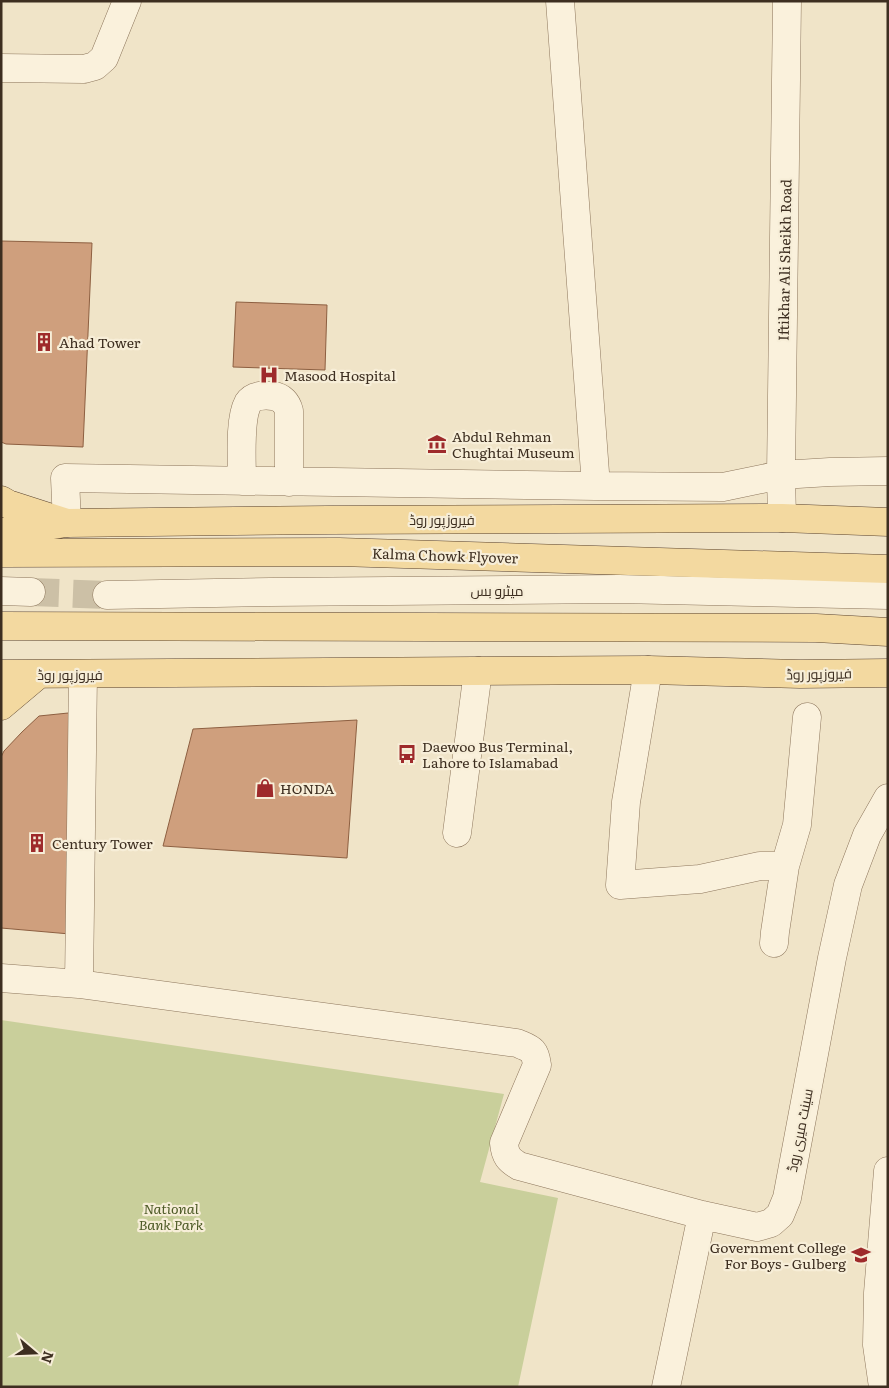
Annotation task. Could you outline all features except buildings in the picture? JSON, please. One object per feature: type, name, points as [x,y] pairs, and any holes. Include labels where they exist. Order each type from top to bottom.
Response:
[{"type":"main road","name":"فیروزپور روڈ","points":[[1,500],[67,523],[782,518],[888,522]]},
{"type":"main road","points":[[1,532],[67,523]]},
{"type":"main road","name":"Kalma Chowk Flyover","points":[[1,553],[339,552],[888,569]]},
{"type":"main road","points":[[1,626],[816,628],[888,632]]},
{"type":"main road","name":"فیروزپور روڈ","points":[[1,674],[648,670],[800,674],[888,672]]},
{"type":"main road","points":[[1,706],[39,674]]},
{"type":"street","points":[[1,68],[84,69],[95,66],[104,58],[127,1]]},
{"type":"street","points":[[560,1],[596,486]]},
{"type":"street","name":"Iftikhar Ali Sheikh Road","points":[[782,518],[787,1]]},
{"type":"street","points":[[242,481],[244,414],[249,402],[257,396],[274,396],[282,399],[288,406],[289,411],[289,482]]},
{"type":"street","points":[[67,523],[65,478],[723,487],[781,475],[888,470]]},
{"type":"street","name":"میٹرو بس","points":[[107,595],[281,591],[609,589],[888,595]]},
{"type":"street","points":[[1,591],[31,592]]},
{"type":"street","points":[[648,670],[626,802],[620,886],[700,879],[760,866],[785,866]]},
{"type":"street","points":[[457,833],[478,672]]},
{"type":"street","points":[[79,984],[83,674]]},
{"type":"street","points":[[774,943],[785,866],[797,825],[807,717]]},
{"type":"street","name":"سینٹ میری روڈ","points":[[702,1215],[757,1226],[771,1223],[780,1215],[786,1198],[848,884],[867,835],[888,798]]},
{"type":"street","points":[[1,978],[79,984],[517,1043],[529,1048],[536,1055],[537,1065],[504,1144],[505,1152],[510,1161],[519,1166],[702,1215],[666,1387]]},
{"type":"street","points":[[883,1387],[876,1345],[878,1293],[888,1171]]},
{"type":"green space","name":"National Bank Park","points":[[1,1020],[504,1094],[480,1182],[558,1198],[518,1387],[1,1387]]},
{"type":"tunnel","points":[[31,592],[107,595]]},
{"type":"place","name":"Ahad Tower","points":[[44,342]]},
{"type":"place","name":"Masood Hospital","points":[[269,375]]},
{"type":"place","name":"Abdul Rehman Chughtai Museum","points":[[437,444]]},
{"type":"place","name":"Daewoo Bus Terminal, Lahore to Islamabad","points":[[407,754]]},
{"type":"place","name":"HONDA","points":[[265,788]]},
{"type":"place","name":"Century Tower","points":[[37,843]]},
{"type":"place","name":"Government College For Boys - Gulberg","points":[[861,1255]]}]
